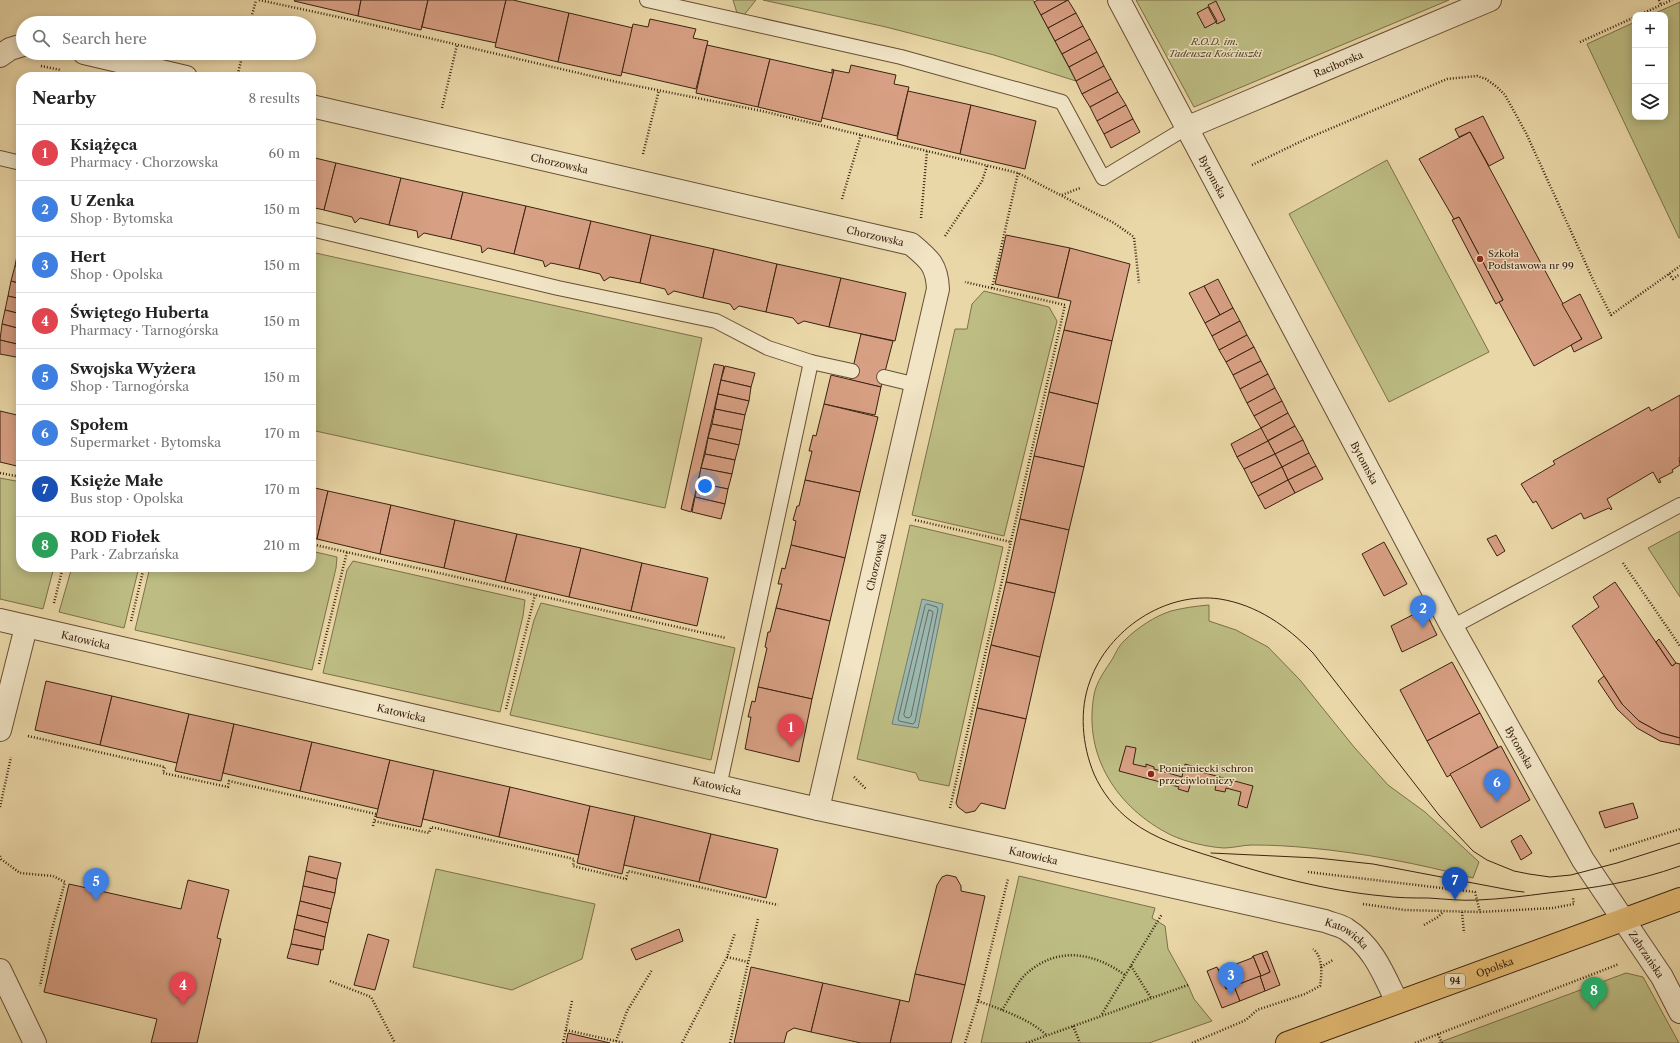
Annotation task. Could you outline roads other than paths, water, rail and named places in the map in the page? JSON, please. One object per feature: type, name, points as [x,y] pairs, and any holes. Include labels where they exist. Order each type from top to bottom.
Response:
[{"type":"main road","name":"Opolska","points":[[1287,1043],[1680,898]]},
{"type":"street","name":"Bytomska","points":[[1119,0],[1452,627],[1583,860],[1623,919]]},
{"type":"street","name":"Raciborska","points":[[1186,128],[1490,0]]},
{"type":"street","points":[[0,56],[10,49],[16,47]]},
{"type":"street","points":[[114,60],[165,72]]},
{"type":"street","name":"Chorzowska","points":[[316,107],[911,244],[927,257],[936,273],[938,289],[818,810]]},
{"type":"street","name":"Katowicka","points":[[0,620],[818,810],[944,836],[1325,922],[1345,928],[1360,939],[1373,955],[1397,1002]]},
{"type":"street","points":[[0,730],[26,627]]},
{"type":"street","name":"Zabrzańska","points":[[1623,919],[1662,977],[1680,1012]]},
{"type":"street","points":[[0,970],[35,1043]]},
{"type":"lane","points":[[647,0],[901,57],[1062,102],[1103,178],[1186,128]]},
{"type":"lane","points":[[0,158],[16,162]]},
{"type":"lane","points":[[316,230],[558,288],[716,321],[768,348],[811,362],[852,371]]},
{"type":"lane","points":[[719,787],[811,362]]},
{"type":"lane","points":[[884,377],[917,385]]},
{"type":"lane","points":[[1452,627],[1680,505]]},
{"type":"water","points":[[922,599],[943,604],[918,728],[892,724]]},
{"type":"tram line","points":[[1680,843],[1617,863],[1571,875],[1550,877],[1514,871],[1487,860],[1473,851],[1439,815],[1313,653],[1293,634],[1271,618],[1234,602],[1220,599],[1199,598],[1179,601],[1159,608],[1141,618],[1110,646],[1098,663],[1090,681],[1084,704],[1083,728],[1090,763],[1097,781],[1114,806],[1131,821],[1160,838],[1191,850],[1254,870],[1319,886],[1362,894],[1400,898],[1472,900],[1496,899],[1599,886],[1631,880],[1680,866]]},
{"type":"tram line","points":[[1211,853],[1317,858],[1373,864],[1524,892]]},
{"type":"place","name":"Szkoła Podstawowa nr 99","points":[[1480,259]]},
{"type":"place","name":"U Zenka","points":[[1423,628]]},
{"type":"place","name":"Książęca","points":[[791,747]]},
{"type":"place","name":"Poniemiecki schron przeciwlotniczy","points":[[1151,774]]},
{"type":"place","name":"Społem","points":[[1497,802]]},
{"type":"place","name":"Księże Małe","points":[[1455,900]]},
{"type":"place","name":"Swojska Wyżera","points":[[96,901]]},
{"type":"place","name":"Hert","points":[[1231,995]]},
{"type":"place","name":"Świętego Huberta","points":[[183,1005]]},
{"type":"place","name":"ROD Fiołek","points":[[1594,1010]]},
{"type":"park label","name":"R.O.D. im. Tadeusza Kościuszki","points":[[1215,46]]}]
